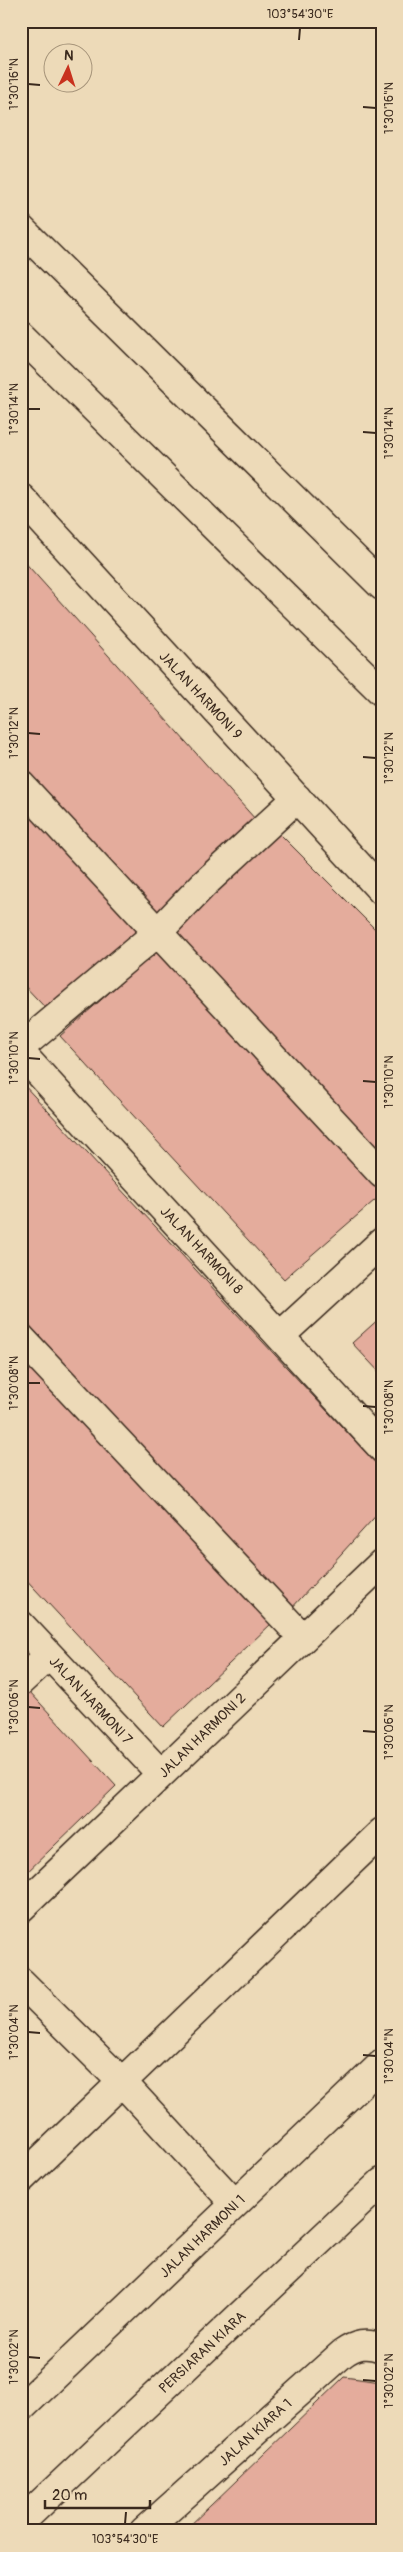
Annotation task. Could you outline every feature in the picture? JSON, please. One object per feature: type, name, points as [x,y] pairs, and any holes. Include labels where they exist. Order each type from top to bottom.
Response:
[{"type":"street","points":[[21,229],[382,586]]},
{"type":"street","points":[[21,336],[382,692]]},
{"type":"street","name":"JALAN HARMONI 9","points":[[21,498],[382,891]]},
{"type":"street","points":[[21,785],[382,1174]]},
{"type":"street","points":[[21,1047],[158,932],[203,885],[296,798]]},
{"type":"street","name":"JALAN HARMONI 8","points":[[21,1053],[281,1335],[382,1448]]},
{"type":"street","points":[[281,1335],[382,1242]]},
{"type":"street","points":[[21,1338],[303,1638]]},
{"type":"street","name":"JALAN HARMONI 2","points":[[21,1908],[382,1563]]},
{"type":"street","name":"JALAN HARMONI 7","points":[[21,1625],[161,1774]]},
{"type":"street","points":[[21,1681],[49,1655]]},
{"type":"street","points":[[21,2178],[382,1832]]},
{"type":"street","points":[[21,1982],[122,2082],[235,2204]]},
{"type":"street","name":"JALAN HARMONI 1","points":[[21,2408],[382,2064]]},
{"type":"street","name":"PERSIARAN KIARA","points":[[21,2522],[382,2182]]},
{"type":"street","name":"JALAN KIARA 1","points":[[144,2531],[342,2354],[353,2346],[376,2346]]},
{"type":"building","points":[[21,558],[256,820],[161,915],[21,766]]},
{"type":"building","points":[[21,799],[140,930],[53,1016],[21,982]]},
{"type":"building","points":[[279,833],[382,936],[382,1153],[171,932]]},
{"type":"building","points":[[160,948],[382,1189],[382,1194],[284,1279],[60,1036]]},
{"type":"building","points":[[21,1082],[382,1470],[382,1509],[291,1609],[21,1316]]},
{"type":"building","points":[[382,1316],[382,1375],[352,1343]]},
{"type":"building","points":[[21,1355],[272,1623],[163,1727],[21,1574]]},
{"type":"building","points":[[29,1691],[116,1786],[21,1878],[21,1698]]},
{"type":"building","points":[[344,2377],[382,2382],[382,2531],[184,2531]]}]
